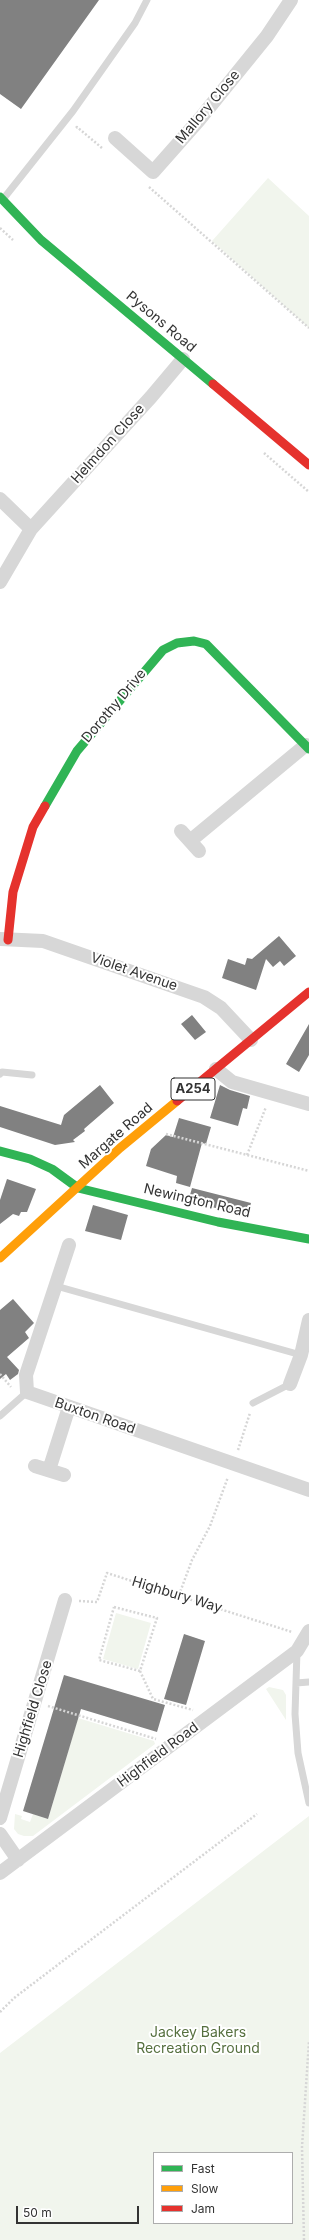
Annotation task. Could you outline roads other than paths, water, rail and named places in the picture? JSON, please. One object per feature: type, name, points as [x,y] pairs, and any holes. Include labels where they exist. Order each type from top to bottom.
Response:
[{"type":"street","name":"Mallory Close","points":[[115,138],[153,172],[199,120],[267,36],[291,0]]},
{"type":"street","name":"Pysons Road","points":[[1,198],[41,240],[309,465]]},
{"type":"street","name":"Helmdon Close","points":[[0,582],[31,529],[151,397],[183,359]]},
{"type":"street","points":[[0,499],[31,529]]},
{"type":"street","name":"Dorothy Drive","points":[[4,940],[13,892],[33,827],[76,751],[163,650],[178,643],[194,641],[206,644],[308,747],[190,841]]},
{"type":"street","name":"Violet Avenue","points":[[4,940],[43,941],[204,998],[221,1008],[251,1040]]},
{"type":"street","name":"Margate Road","points":[[0,1258],[145,1128],[309,992]]},
{"type":"street","points":[[216,1070],[232,1082],[309,1104]]},
{"type":"street","points":[[0,1151],[30,1159],[52,1169],[78,1188]]},
{"type":"street","name":"Newington Road","points":[[78,1188],[218,1222],[309,1239]]},
{"type":"street","points":[[27,1392],[26,1375],[69,1245]]},
{"type":"street","points":[[290,1384],[301,1355],[309,1320]]},
{"type":"street","name":"Buxton Road","points":[[27,1392],[309,1490]]},
{"type":"street","points":[[49,1470],[69,1407]]},
{"type":"street","points":[[35,1466],[64,1475]]},
{"type":"street","name":"Highfield Close","points":[[0,1818],[65,1600]]},
{"type":"street","name":"Highfield Road","points":[[0,1873],[297,1651],[307,1634]]},
{"type":"street","points":[[0,1834],[18,1860]]},
{"type":"lane","points":[[1,198],[73,111],[135,23],[147,0]]},
{"type":"lane","points":[[0,1074],[2,1072],[32,1075]]},
{"type":"lane","points":[[56,1286],[301,1355]]},
{"type":"lane","points":[[253,1403],[290,1384]]},
{"type":"lane","points":[[0,1416],[27,1392]]},
{"type":"lane","points":[[297,1651],[295,1714],[298,1753],[309,1803]]},
{"type":"lane","points":[[296,1683],[309,1682]]},
{"type":"park label","name":"Jackey Bakers Recreation Ground","points":[[198,2042]]}]
